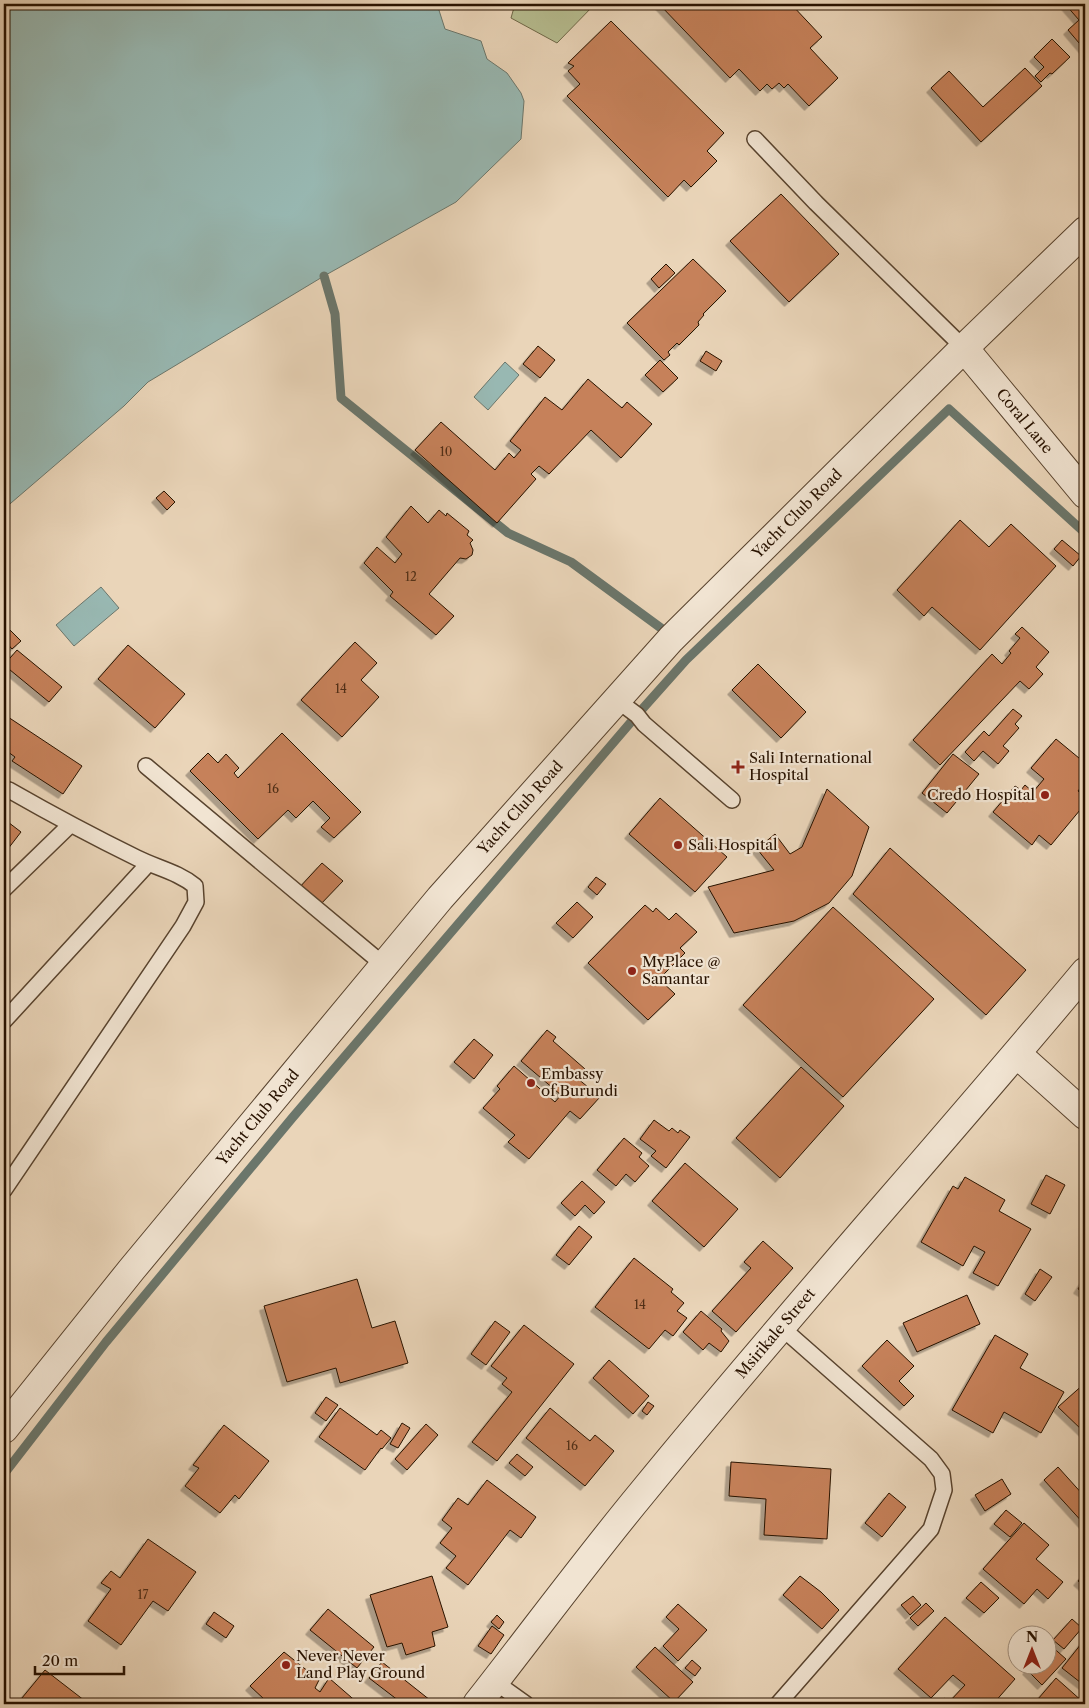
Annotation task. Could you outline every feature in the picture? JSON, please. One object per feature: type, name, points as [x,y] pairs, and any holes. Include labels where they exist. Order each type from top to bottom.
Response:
[{"type":"street","name":"Yacht Club Road","points":[[4,1429],[138,1262],[440,898],[617,700],[698,612],[964,348],[1085,231]]},
{"type":"street","name":"Coral Lane","points":[[964,348],[1085,494]]},
{"type":"street","name":"Msirikale Street","points":[[477,1704],[641,1493],[1085,972]]},
{"type":"street","points":[[1017,1054],[1085,1115]]},
{"type":"lane","points":[[755,139],[816,204],[964,348]]},
{"type":"lane","points":[[617,700],[637,715],[644,724],[732,800]]},
{"type":"lane","points":[[146,766],[384,966]]},
{"type":"lane","points":[[4,789],[148,864],[184,877],[195,886],[196,902],[183,926],[4,1190]]},
{"type":"lane","points":[[4,889],[70,825]]},
{"type":"lane","points":[[4,1021],[148,864]]},
{"type":"lane","points":[[778,1704],[931,1529],[944,1490],[942,1474],[931,1459],[781,1327]]},
{"type":"lane","points":[[495,1682],[526,1704]]},
{"type":"green space","points":[[515,4],[595,4],[557,43],[511,18]]},
{"type":"water","points":[[4,4],[437,4],[445,29],[481,41],[487,59],[507,73],[521,93],[524,101],[521,139],[456,202],[324,276],[148,382],[124,406],[4,509]]},
{"type":"water","points":[[505,362],[519,375],[488,410],[474,397]]},
{"type":"water","points":[[101,587],[119,608],[74,646],[56,625]]},
{"type":"building","points":[[659,4],[791,4],[822,37],[810,48],[838,78],[809,106],[788,84],[784,88],[779,83],[772,89],[767,84],[760,91],[739,69],[730,78]]},
{"type":"building","points":[[1065,4],[1085,4],[1085,50],[1068,30],[1079,20]]},
{"type":"building","points":[[611,21],[724,133],[707,151],[717,161],[691,187],[684,180],[668,197],[567,96],[580,84],[568,71],[574,66],[568,63]]},
{"type":"building","points":[[1052,39],[1070,57],[1041,82],[1035,76],[1044,67],[1034,57]]},
{"type":"building","points":[[1025,68],[1042,86],[981,142],[931,88],[949,71],[983,107]]},
{"type":"building","points":[[781,194],[839,254],[789,302],[730,241]]},
{"type":"building","points":[[693,259],[726,291],[703,314],[698,322],[699,325],[679,345],[677,343],[668,352],[670,355],[664,360],[627,323]]},
{"type":"building","points":[[666,264],[675,273],[659,288],[651,279]]},
{"type":"building","points":[[538,346],[555,360],[540,378],[523,364]]},
{"type":"building","points":[[706,351],[722,361],[716,371],[700,361]]},
{"type":"building","points":[[660,360],[678,378],[663,392],[645,375]]},
{"type":"building","points":[[588,379],[622,408],[627,402],[652,424],[621,458],[591,430],[549,474],[539,466],[531,474],[536,479],[497,523],[415,450],[441,422],[495,470],[509,453],[514,458],[521,450],[510,441],[545,397],[562,410]]},
{"type":"building","points":[[164,491],[175,502],[167,510],[156,498]]},
{"type":"building","points":[[411,506],[428,523],[439,510],[446,516],[447,513],[469,531],[467,535],[473,540],[470,543],[473,550],[472,555],[466,559],[460,558],[429,594],[454,616],[436,635],[390,596],[393,592],[364,563],[377,547],[395,563],[402,554],[386,537]]},
{"type":"building","points":[[960,520],[989,547],[1011,524],[1056,566],[980,650],[932,607],[924,616],[897,590]]},
{"type":"building","points":[[1062,540],[1081,556],[1073,566],[1054,549]]},
{"type":"building","points":[[4,624],[21,641],[12,649],[4,640]]},
{"type":"building","points":[[1022,627],[1049,652],[1036,667],[1043,674],[1029,689],[1020,681],[940,765],[913,740],[992,654],[1002,664],[1011,653],[1009,651],[1020,638],[1015,634]]},
{"type":"building","points":[[355,642],[377,663],[361,680],[379,697],[342,737],[301,700]]},
{"type":"building","points":[[128,645],[185,694],[155,728],[98,679]]},
{"type":"building","points":[[17,650],[62,687],[49,702],[4,665]]},
{"type":"building","points":[[758,664],[806,712],[781,738],[732,690]]},
{"type":"building","points":[[1013,709],[1022,716],[1015,724],[1019,728],[1003,746],[1009,751],[998,764],[983,751],[974,761],[965,752],[984,731],[989,736]]},
{"type":"building","points":[[8,717],[82,766],[63,794],[12,761],[15,757],[4,749],[4,723]]},
{"type":"building","points":[[282,733],[361,812],[334,838],[321,827],[330,818],[313,801],[296,818],[288,810],[258,839],[190,771],[208,753],[218,763],[226,754],[239,768],[234,773],[238,778]]},
{"type":"building","name":"Credo Hospital","points":[[1056,739],[1085,763],[1085,782],[1078,791],[1085,797],[1085,804],[1051,845],[1039,835],[1032,845],[993,812],[1015,786],[1021,790],[1025,785],[1033,792],[1044,779],[1031,768]]},
{"type":"building","points":[[953,754],[979,774],[947,813],[922,793]]},
{"type":"building","points":[[827,789],[869,827],[852,876],[829,903],[794,921],[734,933],[708,887],[774,870],[757,849],[775,834],[790,854],[802,847]]},
{"type":"building","name":"Sali Hospital","points":[[660,798],[727,857],[695,892],[629,834]]},
{"type":"building","points":[[4,819],[21,832],[4,854]]},
{"type":"building","points":[[890,848],[1026,970],[986,1015],[853,894]]},
{"type":"building","points":[[322,863],[343,881],[318,907],[298,889]]},
{"type":"building","points":[[596,877],[606,884],[597,895],[588,887]]},
{"type":"building","points":[[577,902],[593,917],[573,938],[556,923]]},
{"type":"building","name":"MyPlace @ Samantar","points":[[645,905],[653,912],[656,908],[669,920],[676,913],[697,932],[680,948],[685,953],[659,979],[675,994],[648,1020],[588,963]]},
{"type":"building","points":[[833,907],[934,999],[843,1097],[743,1005]]},
{"type":"building","points":[[547,1030],[556,1037],[553,1041],[585,1069],[577,1078],[600,1097],[580,1119],[570,1111],[529,1159],[508,1142],[515,1135],[483,1108],[500,1089],[497,1086],[514,1066],[555,1102],[561,1095],[521,1061]]},
{"type":"building","points":[[474,1039],[493,1055],[474,1079],[454,1062]]},
{"type":"building","points":[[801,1067],[844,1106],[780,1178],[736,1138]]},
{"type":"building","points":[[654,1120],[669,1131],[672,1128],[678,1133],[680,1130],[690,1137],[666,1168],[651,1156],[656,1151],[640,1139]]},
{"type":"building","points":[[624,1138],[642,1153],[639,1157],[649,1166],[635,1182],[626,1174],[616,1186],[597,1170]]},
{"type":"building","points":[[685,1163],[738,1209],[704,1247],[652,1201]]},
{"type":"building","points":[[1046,1175],[1065,1185],[1050,1214],[1031,1204]]},
{"type":"building","points":[[965,1177],[1005,1200],[999,1211],[1031,1229],[998,1286],[973,1273],[985,1252],[974,1246],[963,1266],[921,1242],[953,1186],[958,1189]]},
{"type":"building","points":[[582,1181],[605,1202],[594,1214],[585,1205],[575,1216],[561,1203]]},
{"type":"building","points":[[579,1226],[592,1237],[569,1265],[556,1255]]},
{"type":"building","points":[[763,1241],[793,1268],[736,1332],[712,1311],[751,1268],[744,1262]]},
{"type":"building","points":[[634,1258],[673,1289],[671,1292],[684,1303],[677,1311],[687,1318],[673,1336],[665,1330],[649,1349],[595,1307]]},
{"type":"building","points":[[1040,1269],[1052,1277],[1035,1301],[1025,1294]]},
{"type":"building","points":[[1085,1278],[1085,1293],[1078,1289]]},
{"type":"building","points":[[357,1279],[372,1328],[395,1321],[408,1363],[340,1383],[336,1368],[287,1382],[264,1306]]},
{"type":"building","points":[[967,1295],[980,1324],[917,1352],[903,1323]]},
{"type":"building","points":[[701,1311],[722,1329],[721,1331],[729,1341],[721,1352],[709,1343],[703,1350],[683,1332]]},
{"type":"building","points":[[495,1321],[510,1332],[486,1365],[471,1354]]},
{"type":"building","points":[[524,1325],[574,1364],[497,1461],[472,1442],[512,1392],[502,1384],[507,1378],[491,1366]]},
{"type":"building","points":[[995,1335],[1028,1354],[1020,1368],[1064,1392],[1041,1433],[1004,1412],[993,1433],[952,1410]]},
{"type":"building","points":[[887,1340],[914,1366],[899,1381],[914,1396],[904,1406],[862,1366]]},
{"type":"building","points":[[609,1360],[649,1396],[633,1414],[593,1378]]},
{"type":"building","points":[[1085,1383],[1085,1430],[1084,1432],[1058,1407]]},
{"type":"building","points":[[326,1397],[338,1405],[326,1421],[315,1413]]},
{"type":"building","points":[[648,1402],[654,1406],[647,1415],[642,1411]]},
{"type":"building","points":[[340,1408],[377,1435],[381,1430],[391,1438],[365,1470],[319,1437]]},
{"type":"building","points":[[550,1408],[590,1441],[595,1435],[614,1451],[585,1486],[526,1438]]},
{"type":"building","points":[[402,1423],[410,1428],[398,1448],[390,1444]]},
{"type":"building","points":[[426,1424],[438,1435],[407,1470],[395,1459]]},
{"type":"building","points":[[224,1425],[269,1461],[239,1499],[235,1495],[220,1513],[185,1486],[199,1468],[193,1465]]},
{"type":"building","points":[[517,1454],[533,1467],[525,1476],[509,1463]]},
{"type":"building","points":[[731,1462],[831,1469],[827,1539],[764,1535],[766,1499],[729,1496]]},
{"type":"building","points":[[1058,1467],[1085,1497],[1085,1525],[1044,1480]]},
{"type":"building","points":[[1002,1479],[1011,1494],[985,1511],[975,1495]]},
{"type":"building","points":[[487,1480],[536,1517],[521,1538],[510,1530],[468,1585],[446,1568],[456,1556],[440,1543],[452,1528],[442,1520],[458,1498],[468,1505]]},
{"type":"building","points":[[889,1493],[906,1507],[882,1537],[865,1523]]},
{"type":"building","points":[[1006,1510],[1022,1523],[1010,1537],[994,1524]]},
{"type":"building","points":[[1024,1523],[1049,1545],[1036,1559],[1063,1582],[1048,1599],[1037,1589],[1024,1604],[983,1569]]},
{"type":"building","points":[[148,1539],[196,1572],[168,1611],[153,1601],[121,1645],[88,1621],[111,1589],[101,1583],[111,1571],[120,1578]]},
{"type":"building","points":[[1085,1573],[1085,1587],[1078,1581]]},
{"type":"building","points":[[432,1576],[448,1627],[432,1632],[435,1646],[406,1655],[402,1643],[387,1647],[370,1595]]},
{"type":"building","points":[[800,1576],[821,1592],[839,1610],[822,1629],[783,1595]]},
{"type":"building","points":[[981,1582],[999,1598],[984,1613],[966,1598]]},
{"type":"building","points":[[913,1596],[921,1605],[910,1615],[901,1605]]},
{"type":"building","points":[[926,1603],[934,1611],[918,1626],[910,1618]]},
{"type":"building","points":[[678,1604],[707,1630],[678,1661],[663,1646],[679,1629],[666,1617]]},
{"type":"building","points":[[328,1609],[374,1647],[357,1668],[310,1630]]},
{"type":"building","points":[[214,1612],[234,1626],[226,1638],[206,1624]]},
{"type":"building","points":[[497,1615],[504,1622],[499,1629],[491,1622]]},
{"type":"building","points":[[945,1617],[1006,1671],[1006,1676],[1012,1676],[1015,1679],[993,1704],[934,1704],[939,1699],[941,1702],[944,1698],[949,1702],[965,1685],[953,1675],[931,1698],[898,1669]]},
{"type":"building","points":[[1072,1619],[1082,1628],[1064,1649],[1056,1642],[1056,1637]]},
{"type":"building","points":[[492,1626],[504,1635],[491,1654],[478,1646]]},
{"type":"building","points":[[1085,1639],[1085,1686],[1062,1668]]},
{"type":"building","points":[[655,1647],[693,1682],[674,1702],[636,1667]]},
{"type":"building","points":[[1056,1650],[1066,1659],[1056,1670]]},
{"type":"building","name":"Never Never Land Play Ground","points":[[284,1652],[319,1680],[315,1688],[320,1692],[329,1678],[359,1704],[261,1704],[265,1700],[250,1686]]},
{"type":"building","points":[[692,1660],[701,1668],[695,1676],[685,1668]]},
{"type":"building","points":[[382,1662],[435,1704],[403,1704],[369,1678]]},
{"type":"building","points":[[45,1670],[89,1704],[17,1704]]},
{"type":"building","points":[[1033,1676],[1050,1676],[1042,1685]]},
{"type":"building","points":[[1056,1678],[1083,1702],[1085,1699],[1085,1704],[1044,1704],[1038,1699]]},
{"type":"building","points":[[373,1698],[379,1704],[367,1704]]},
{"type":"building","points":[[804,1699],[809,1704],[799,1704]]},
{"type":"waterway","points":[[324,276],[335,314],[341,398],[508,533],[571,562],[665,631]]},
{"type":"waterway","points":[[4,1474],[106,1342],[293,1117],[637,715],[686,660],[949,409],[1085,533]]},
{"type":"place","name":"Sali International Hospital","points":[[738,767]]},
{"type":"place","name":"Credo Hospital","points":[[1045,795]]},
{"type":"place","name":"Sali Hospital","points":[[678,845]]},
{"type":"place","name":"MyPlace @ Samantar","points":[[632,971]]},
{"type":"place","name":"Embassy of Burundi","points":[[531,1083]]},
{"type":"place","name":"Never Never Land Play Ground","points":[[286,1665]]}]
